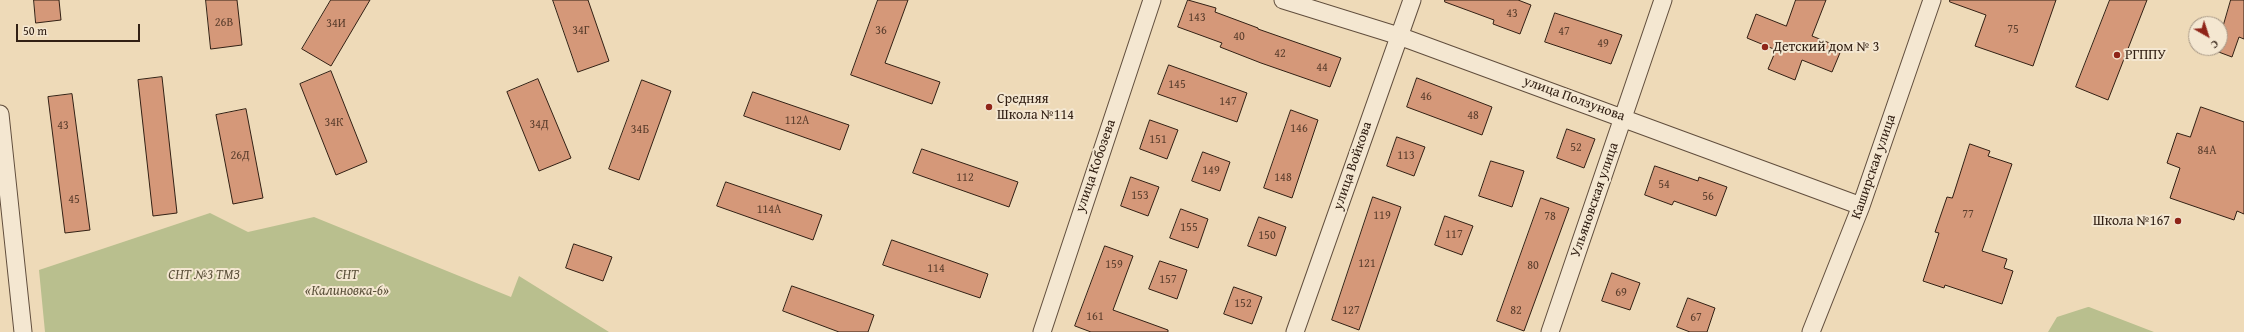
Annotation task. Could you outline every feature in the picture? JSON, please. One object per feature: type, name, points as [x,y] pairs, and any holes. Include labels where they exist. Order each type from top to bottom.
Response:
[{"type":"street","name":"улица Кобозева","points":[[1042,332],[1152,0]]},
{"type":"street","name":"улица Ползунова","points":[[1283,0],[1399,36],[1623,117],[1861,206]]},
{"type":"street","name":"улица Войкова","points":[[1295,332],[1412,0]]},
{"type":"street","name":"Ульяновская улица","points":[[1550,332],[1663,0]]},
{"type":"street","name":"Каширская улица","points":[[1812,332],[1861,206],[1932,0]]},
{"type":"street","points":[[0,114],[23,332]]},
{"type":"green space","points":[[210,213],[248,232],[314,217],[511,297],[519,276],[609,332],[45,332],[39,270]]},
{"type":"green space","points":[[2089,307],[2154,332],[2048,332],[2057,317]]},
{"type":"building","points":[[34,0],[59,0],[61,20],[36,23]]},
{"type":"building","points":[[206,0],[237,0],[242,45],[211,49]]},
{"type":"building","points":[[331,0],[370,0],[331,66],[302,49]]},
{"type":"building","points":[[553,0],[588,0],[609,61],[578,72]]},
{"type":"building","points":[[878,0],[908,0],[885,63],[940,82],[932,104],[851,75]]},
{"type":"building","points":[[1188,0],[1216,8],[1215,12],[1258,29],[1341,58],[1330,87],[1220,47],[1222,43],[1178,27]]},
{"type":"building","points":[[1445,0],[1518,0],[1531,5],[1520,34],[1493,24],[1494,20],[1445,2]]},
{"type":"building","points":[[1796,0],[1826,0],[1812,36],[1842,48],[1832,72],[1802,60],[1795,80],[1768,69],[1776,50],[1747,38],[1756,14],[1786,26]]},
{"type":"building","points":[[1950,0],[2056,0],[2033,66],[1975,46],[1986,15],[1950,2]]},
{"type":"building","points":[[2110,0],[2147,0],[2108,100],[2076,87]]},
{"type":"building","points":[[2231,0],[2244,0],[2244,39],[2239,37],[2232,57],[2228,56],[2228,16],[2226,16]]},
{"type":"building","points":[[1555,13],[1622,35],[1611,64],[1545,42]]},
{"type":"building","points":[[1169,65],[1247,93],[1237,122],[1158,94]]},
{"type":"building","points":[[331,71],[367,162],[336,175],[300,84]]},
{"type":"building","points":[[162,77],[177,213],[153,216],[138,80]]},
{"type":"building","points":[[1417,78],[1492,107],[1482,135],[1407,107]]},
{"type":"building","points":[[538,79],[571,158],[539,171],[507,92]]},
{"type":"building","points":[[642,80],[671,91],[639,180],[609,169]]},
{"type":"building","points":[[753,92],[849,125],[840,150],[744,116]]},
{"type":"building","points":[[72,94],[90,230],[65,233],[48,97]]},
{"type":"building","points":[[2201,107],[2244,122],[2244,214],[2237,211],[2234,220],[2170,198],[2180,168],[2167,163],[2177,133],[2190,137]]},
{"type":"building","points":[[246,109],[263,198],[233,204],[216,115]]},
{"type":"building","points":[[1291,110],[1318,120],[1292,198],[1264,188]]},
{"type":"building","points":[[1150,120],[1178,130],[1167,159],[1140,149]]},
{"type":"building","points":[[1567,129],[1595,139],[1584,168],[1557,158]]},
{"type":"building","points":[[1397,137],[1425,147],[1414,176],[1387,166]]},
{"type":"building","points":[[1970,144],[1990,151],[1988,156],[2012,164],[1982,251],[2007,259],[2004,268],[2013,271],[2002,304],[1945,285],[1944,288],[1923,281],[1939,233],[1935,232],[1947,197],[1952,198]]},
{"type":"building","points":[[922,149],[1018,182],[1009,207],[913,173]]},
{"type":"building","points":[[1203,152],[1230,162],[1220,191],[1192,181]]},
{"type":"building","points":[[1491,161],[1524,171],[1512,207],[1479,196]]},
{"type":"building","points":[[1655,166],[1698,181],[1699,177],[1727,187],[1716,216],[1674,201],[1672,205],[1645,195]]},
{"type":"building","points":[[1131,177],[1159,187],[1148,216],[1121,206]]},
{"type":"building","points":[[726,182],[822,215],[813,240],[717,206]]},
{"type":"building","points":[[1373,197],[1401,207],[1359,330],[1332,320]]},
{"type":"building","points":[[1541,198],[1569,208],[1524,331],[1497,321]]},
{"type":"building","points":[[1181,209],[1208,219],[1198,248],[1170,238]]},
{"type":"building","points":[[1445,216],[1473,226],[1462,255],[1435,245]]},
{"type":"building","points":[[1259,217],[1286,227],[1276,256],[1248,246]]},
{"type":"building","points":[[892,240],[988,274],[980,298],[883,265]]},
{"type":"building","points":[[574,244],[612,257],[603,281],[566,268]]},
{"type":"building","points":[[1105,246],[1133,256],[1113,310],[1168,330],[1168,332],[1091,332],[1075,326]]},
{"type":"building","points":[[1160,261],[1187,270],[1177,299],[1149,289]]},
{"type":"building","points":[[1612,273],[1640,283],[1630,310],[1602,301]]},
{"type":"building","points":[[792,286],[874,315],[868,332],[839,332],[783,311]]},
{"type":"building","points":[[1234,287],[1262,297],[1252,324],[1224,314]]},
{"type":"building","points":[[1688,298],[1715,308],[1707,332],[1690,332],[1677,327]]},
{"type":"place","name":"Детский дом № 3","points":[[1765,47]]},
{"type":"place","name":"РГППУ","points":[[2117,55]]},
{"type":"place","name":"Средняя Школа №114","points":[[989,107]]},
{"type":"place","name":"Школа №167","points":[[2178,221]]},
{"type":"park label","name":"СНТ №3 ТМЗ","points":[[204,275]]},
{"type":"park label","name":"СНТ «Калиновка-6»","points":[[347,284]]}]
